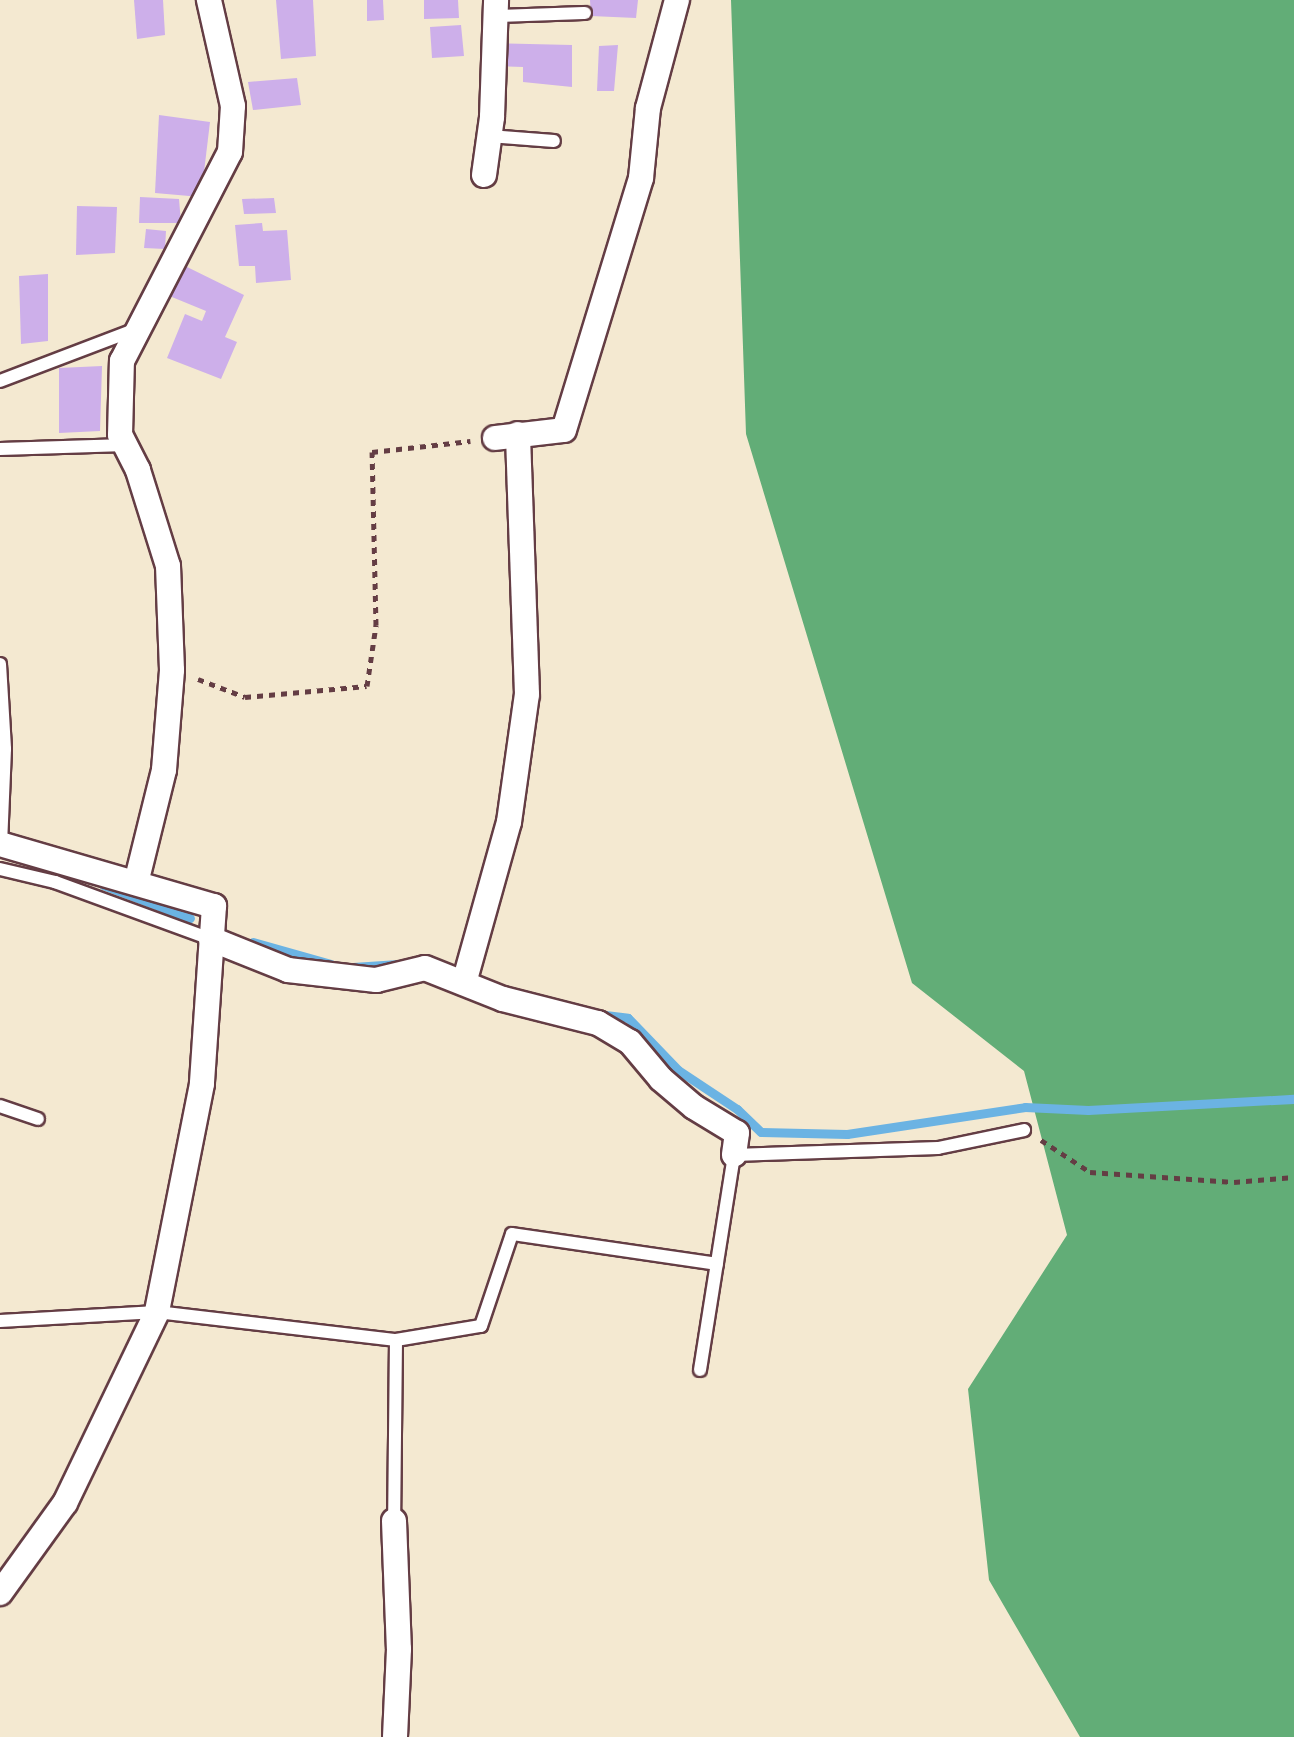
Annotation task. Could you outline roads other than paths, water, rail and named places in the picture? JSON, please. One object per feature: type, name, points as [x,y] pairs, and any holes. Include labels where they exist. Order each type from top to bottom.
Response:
[{"type":"street","points":[[137,879],[164,770],[172,670],[168,566],[120,435],[122,361],[230,152],[233,106],[209,0]]},
{"type":"street","points":[[464,983],[509,822],[527,694],[506,436],[564,430],[641,178],[648,108],[677,0]]},
{"type":"street","points":[[484,175],[496,8]]},
{"type":"street","points":[[0,844],[137,879],[214,906],[202,1084],[157,1312],[65,1503],[0,1593]]},
{"type":"street","points":[[211,939],[288,970],[376,980],[425,968],[464,983],[598,1023],[630,1042],[672,1088],[737,1133],[734,1155]]},
{"type":"street","points":[[394,1521],[399,1649],[395,1737]]},
{"type":"lane","points":[[496,8],[585,13]]},
{"type":"lane","points":[[489,136],[554,141]]},
{"type":"lane","points":[[0,381],[137,329]]},
{"type":"lane","points":[[0,449],[126,445]]},
{"type":"lane","points":[[0,664],[5,749],[0,844]]},
{"type":"lane","points":[[0,869],[55,882],[211,939]]},
{"type":"lane","points":[[0,1106],[38,1119]]},
{"type":"lane","points":[[700,1370],[734,1155],[938,1148],[1024,1130]]},
{"type":"lane","points":[[0,1321],[157,1312],[396,1340],[481,1326],[512,1234],[717,1264]]},
{"type":"lane","points":[[394,1521],[396,1340]]},
{"type":"waterway","points":[[103,885],[190,918]]},
{"type":"waterway","points":[[253,942],[331,964]]},
{"type":"waterway","points":[[353,967],[398,964]]},
{"type":"waterway","points":[[597,1014],[628,1018],[678,1070],[737,1109],[761,1132],[847,1134],[1025,1107],[1088,1110],[1294,1099]]}]
